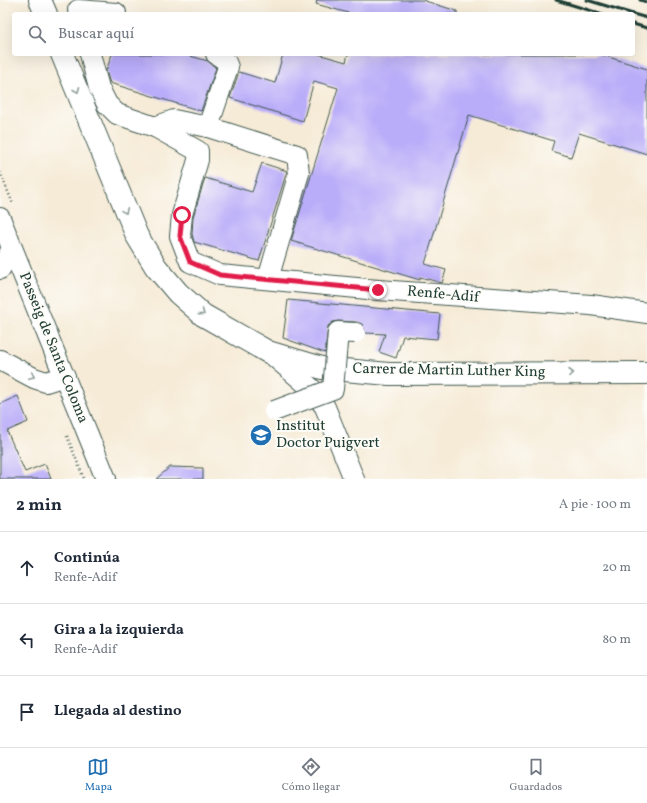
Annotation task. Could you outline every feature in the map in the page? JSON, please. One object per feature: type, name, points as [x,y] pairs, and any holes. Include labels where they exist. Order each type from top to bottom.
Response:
[{"type":"main road","points":[[40,0],[45,12]]},
{"type":"main road","name":"Carrer de Martin Luther King","points":[[63,56],[134,230],[156,267],[178,293],[203,315],[268,352],[322,368],[389,374],[647,373]]},
{"type":"street","points":[[77,8],[108,12]]},
{"type":"street","points":[[91,56],[99,88],[107,104],[117,114],[155,127],[174,120],[208,127],[297,155],[299,172],[268,279]]},
{"type":"street","points":[[208,127],[228,67],[225,60],[219,56]]},
{"type":"street","name":"Renfe-Adif","points":[[155,127],[198,151],[198,160],[182,215],[180,236],[190,262],[220,275],[378,290],[592,305],[647,313]]},
{"type":"street","name":"Passeig de Santa Coloma","points":[[1,224],[65,376],[106,479]]},
{"type":"street","points":[[0,269],[12,249]]},
{"type":"street","points":[[274,411],[333,389],[338,332],[355,333]]},
{"type":"street","points":[[268,352],[312,389],[325,408],[354,479]]},
{"type":"street","points":[[0,360],[34,378],[46,382],[65,376]]},
{"type":"building","points":[[317,0],[422,0],[457,12],[345,12],[316,4]]},
{"type":"building","points":[[111,56],[190,56],[208,61],[216,68],[201,111],[110,83],[106,71]]},
{"type":"building","points":[[282,56],[325,56],[346,62],[348,56],[605,56],[647,69],[647,154],[579,133],[571,157],[551,151],[554,141],[469,115],[425,264],[446,270],[442,283],[420,277],[420,280],[291,241],[338,88],[314,81],[303,121],[230,98],[239,72],[275,83]]},
{"type":"building","points":[[262,163],[287,171],[259,261],[194,242],[192,234],[193,217],[205,178],[252,192]]},
{"type":"building","points":[[288,300],[440,314],[437,339],[403,336],[396,358],[379,352],[385,334],[366,333],[362,324],[356,322],[338,321],[333,322],[328,326],[325,353],[283,338]]},
{"type":"building","points":[[18,396],[28,422],[7,431],[25,472],[45,464],[51,479],[0,479],[0,404]]},
{"type":"building","points":[[170,467],[203,468],[203,479],[156,479]]},
{"type":"railway","points":[[556,0],[595,12]]},
{"type":"railway","points":[[587,0],[626,12]]},
{"type":"railway","points":[[640,0],[647,2]]},
{"type":"railway","points":[[635,15],[647,18]]},
{"type":"railway","points":[[635,25],[647,28]]},
{"type":"place","name":"Institut Doctor Puigvert","points":[[261,435]]},
{"type":"route","points":[[182,215],[180,236],[190,262],[220,275],[378,290]]}]
